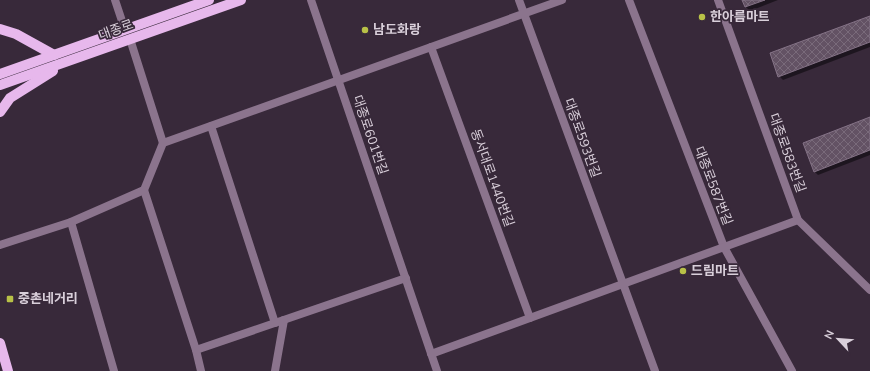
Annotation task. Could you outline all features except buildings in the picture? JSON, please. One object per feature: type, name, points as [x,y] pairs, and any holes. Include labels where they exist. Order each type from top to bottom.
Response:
[{"type":"main road","name":"대종로","points":[[0,74],[209,0]]},
{"type":"main road","name":"대종로","points":[[0,85],[241,0]]},
{"type":"main road","points":[[0,29],[16,34],[54,54]]},
{"type":"main road","points":[[0,112],[10,98],[70,61]]},
{"type":"main road","points":[[0,343],[8,371]]},
{"type":"street","points":[[115,0],[125,30]]},
{"type":"street","name":"대종로601번길","points":[[311,0],[437,371]]},
{"type":"street","name":"대종로593번길","points":[[519,0],[655,371]]},
{"type":"street","points":[[163,143],[562,0]]},
{"type":"street","name":"대종로587번길","points":[[629,0],[724,247],[792,371]]},
{"type":"street","name":"대종로583번길","points":[[718,0],[798,220],[870,290]]},
{"type":"street","points":[[130,39],[163,143],[144,190],[196,350],[201,371]]},
{"type":"street","name":"동서대로1440번길","points":[[431,47],[530,318]]},
{"type":"street","points":[[211,126],[276,323]]},
{"type":"street","points":[[0,245],[71,222],[144,190]]},
{"type":"street","points":[[432,354],[798,220]]},
{"type":"street","points":[[71,222],[114,371]]},
{"type":"street","points":[[196,350],[406,278]]},
{"type":"street","points":[[276,371],[284,320]]},
{"type":"place","name":"한아름마트","points":[[702,17]]},
{"type":"place","name":"남도화랑","points":[[365,30]]},
{"type":"place","name":"드림마트","points":[[683,271]]},
{"type":"place","name":"중촌네거리","points":[[10,299]]}]
